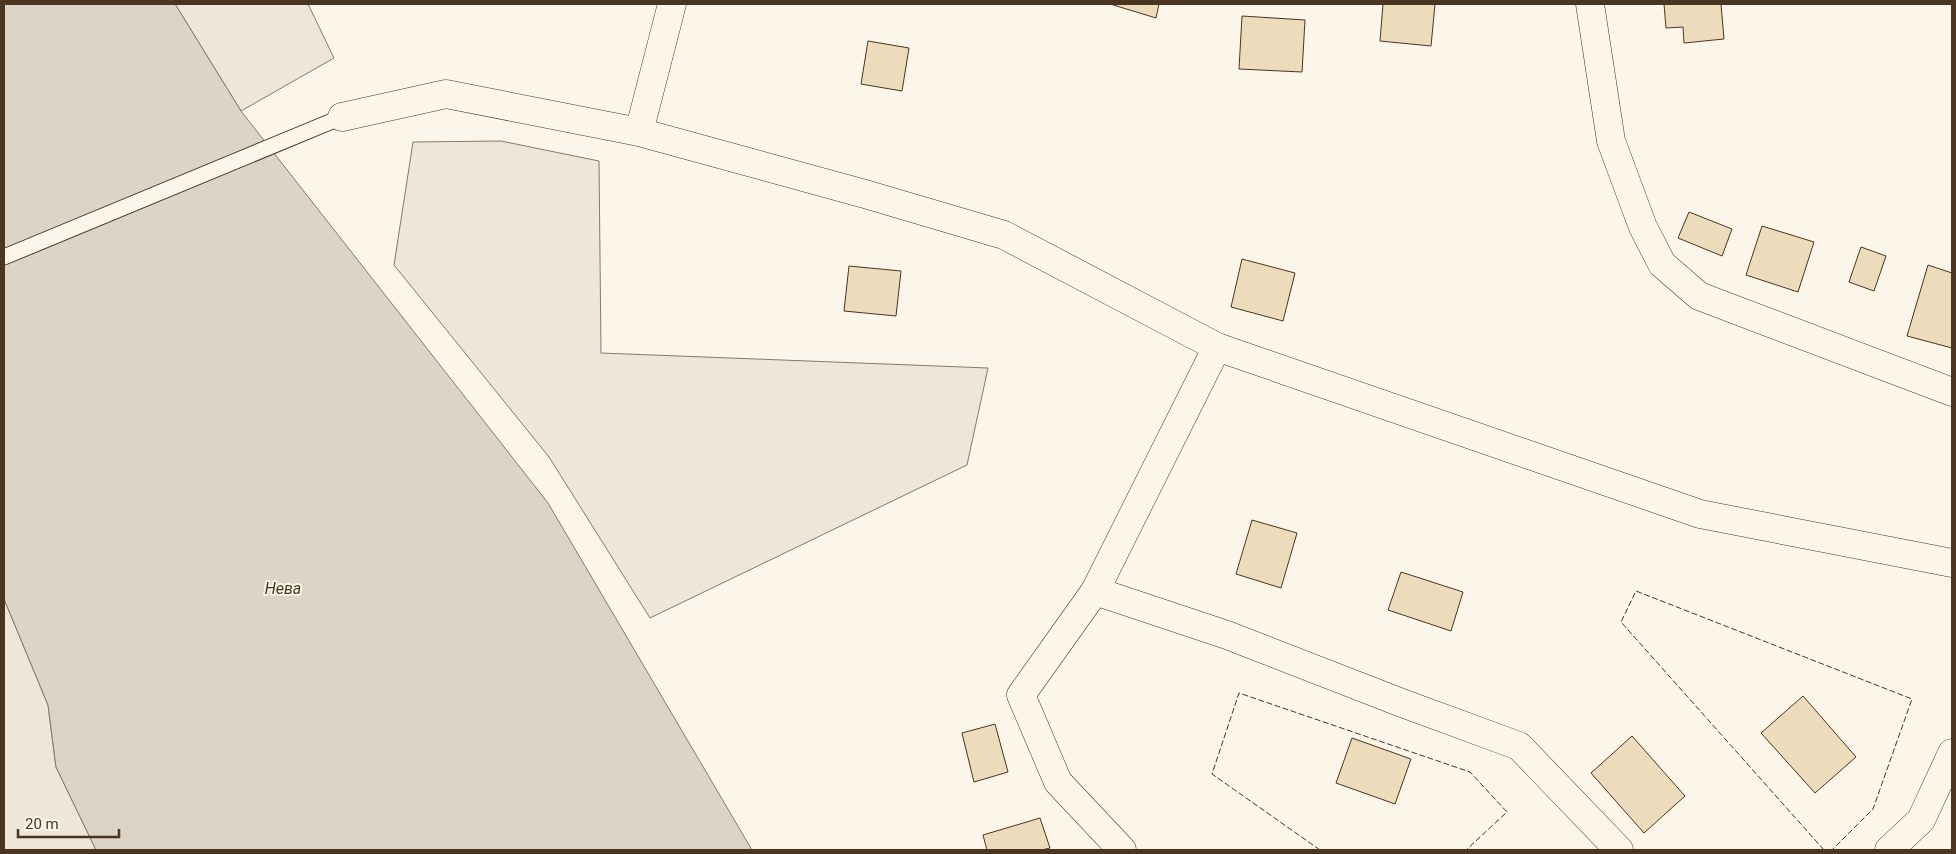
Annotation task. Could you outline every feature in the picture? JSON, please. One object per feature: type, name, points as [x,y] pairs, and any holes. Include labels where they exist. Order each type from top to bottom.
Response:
[{"type":"street","points":[[639,132],[672,4]]},
{"type":"street","points":[[1590,4],[1611,141],[1643,227],[1662,264],[1699,296],[1952,392]]},
{"type":"street","points":[[342,117],[446,94],[639,132],[865,194],[1004,235],[1217,347],[1700,514],[1952,563]]},
{"type":"street","points":[[1122,850],[1058,782],[1022,695],[1095,591],[1217,347]]},
{"type":"street","points":[[1095,591],[1227,635],[1402,703],[1520,746],[1620,850]]},
{"type":"street","points":[[1889,850],[1921,820],[1952,753]]},
{"type":"lane","points":[[4,257],[342,117]]},
{"type":"shaded area","points":[[175,4],[308,4],[334,58],[241,111]]},
{"type":"shaded area","points":[[501,141],[599,161],[601,353],[988,368],[967,465],[650,618],[549,457],[394,265],[413,142]]},
{"type":"shaded area","points":[[4,599],[48,705],[56,767],[96,850],[4,850]]},
{"type":"water","name":"Нева","points":[[4,4],[175,4],[241,111],[548,503],[752,850],[96,850],[56,767],[48,705],[4,599]]},
{"type":"building","points":[[1110,4],[1159,4],[1156,18]]},
{"type":"building","points":[[1383,4],[1435,4],[1431,46],[1380,41]]},
{"type":"building","points":[[1664,4],[1721,4],[1724,39],[1684,43],[1683,27],[1666,28]]},
{"type":"building","points":[[1242,16],[1305,20],[1302,72],[1239,69]]},
{"type":"building","points":[[868,41],[909,48],[902,91],[861,84]]},
{"type":"building","points":[[1689,212],[1732,229],[1722,256],[1678,238]]},
{"type":"building","points":[[1762,226],[1814,242],[1798,292],[1746,275]]},
{"type":"building","points":[[1861,247],[1886,256],[1874,291],[1849,282]]},
{"type":"building","points":[[1242,259],[1295,273],[1283,321],[1231,307]]},
{"type":"building","points":[[1928,265],[1952,273],[1952,348],[1907,336]]},
{"type":"building","points":[[849,266],[901,271],[896,316],[844,311]]},
{"type":"building","points":[[1252,520],[1297,533],[1281,588],[1236,574]]},
{"type":"building","points":[[1401,572],[1463,592],[1451,631],[1388,610]]},
{"type":"building","points":[[1803,696],[1856,757],[1815,793],[1761,733]]},
{"type":"building","points":[[995,724],[1008,772],[974,782],[962,733]]},
{"type":"building","points":[[1632,736],[1685,796],[1644,833],[1591,773]]},
{"type":"building","points":[[1352,738],[1411,759],[1395,804],[1336,783]]},
{"type":"building","points":[[1040,818],[1050,848],[1042,850],[987,850],[983,835]]},
{"type":"fence","points":[[1824,850],[1621,622],[1636,591],[1912,699],[1873,809],[1832,850]]},
{"type":"fence","points":[[1320,850],[1212,774],[1239,693],[1470,772],[1507,812],[1466,850]]}]
